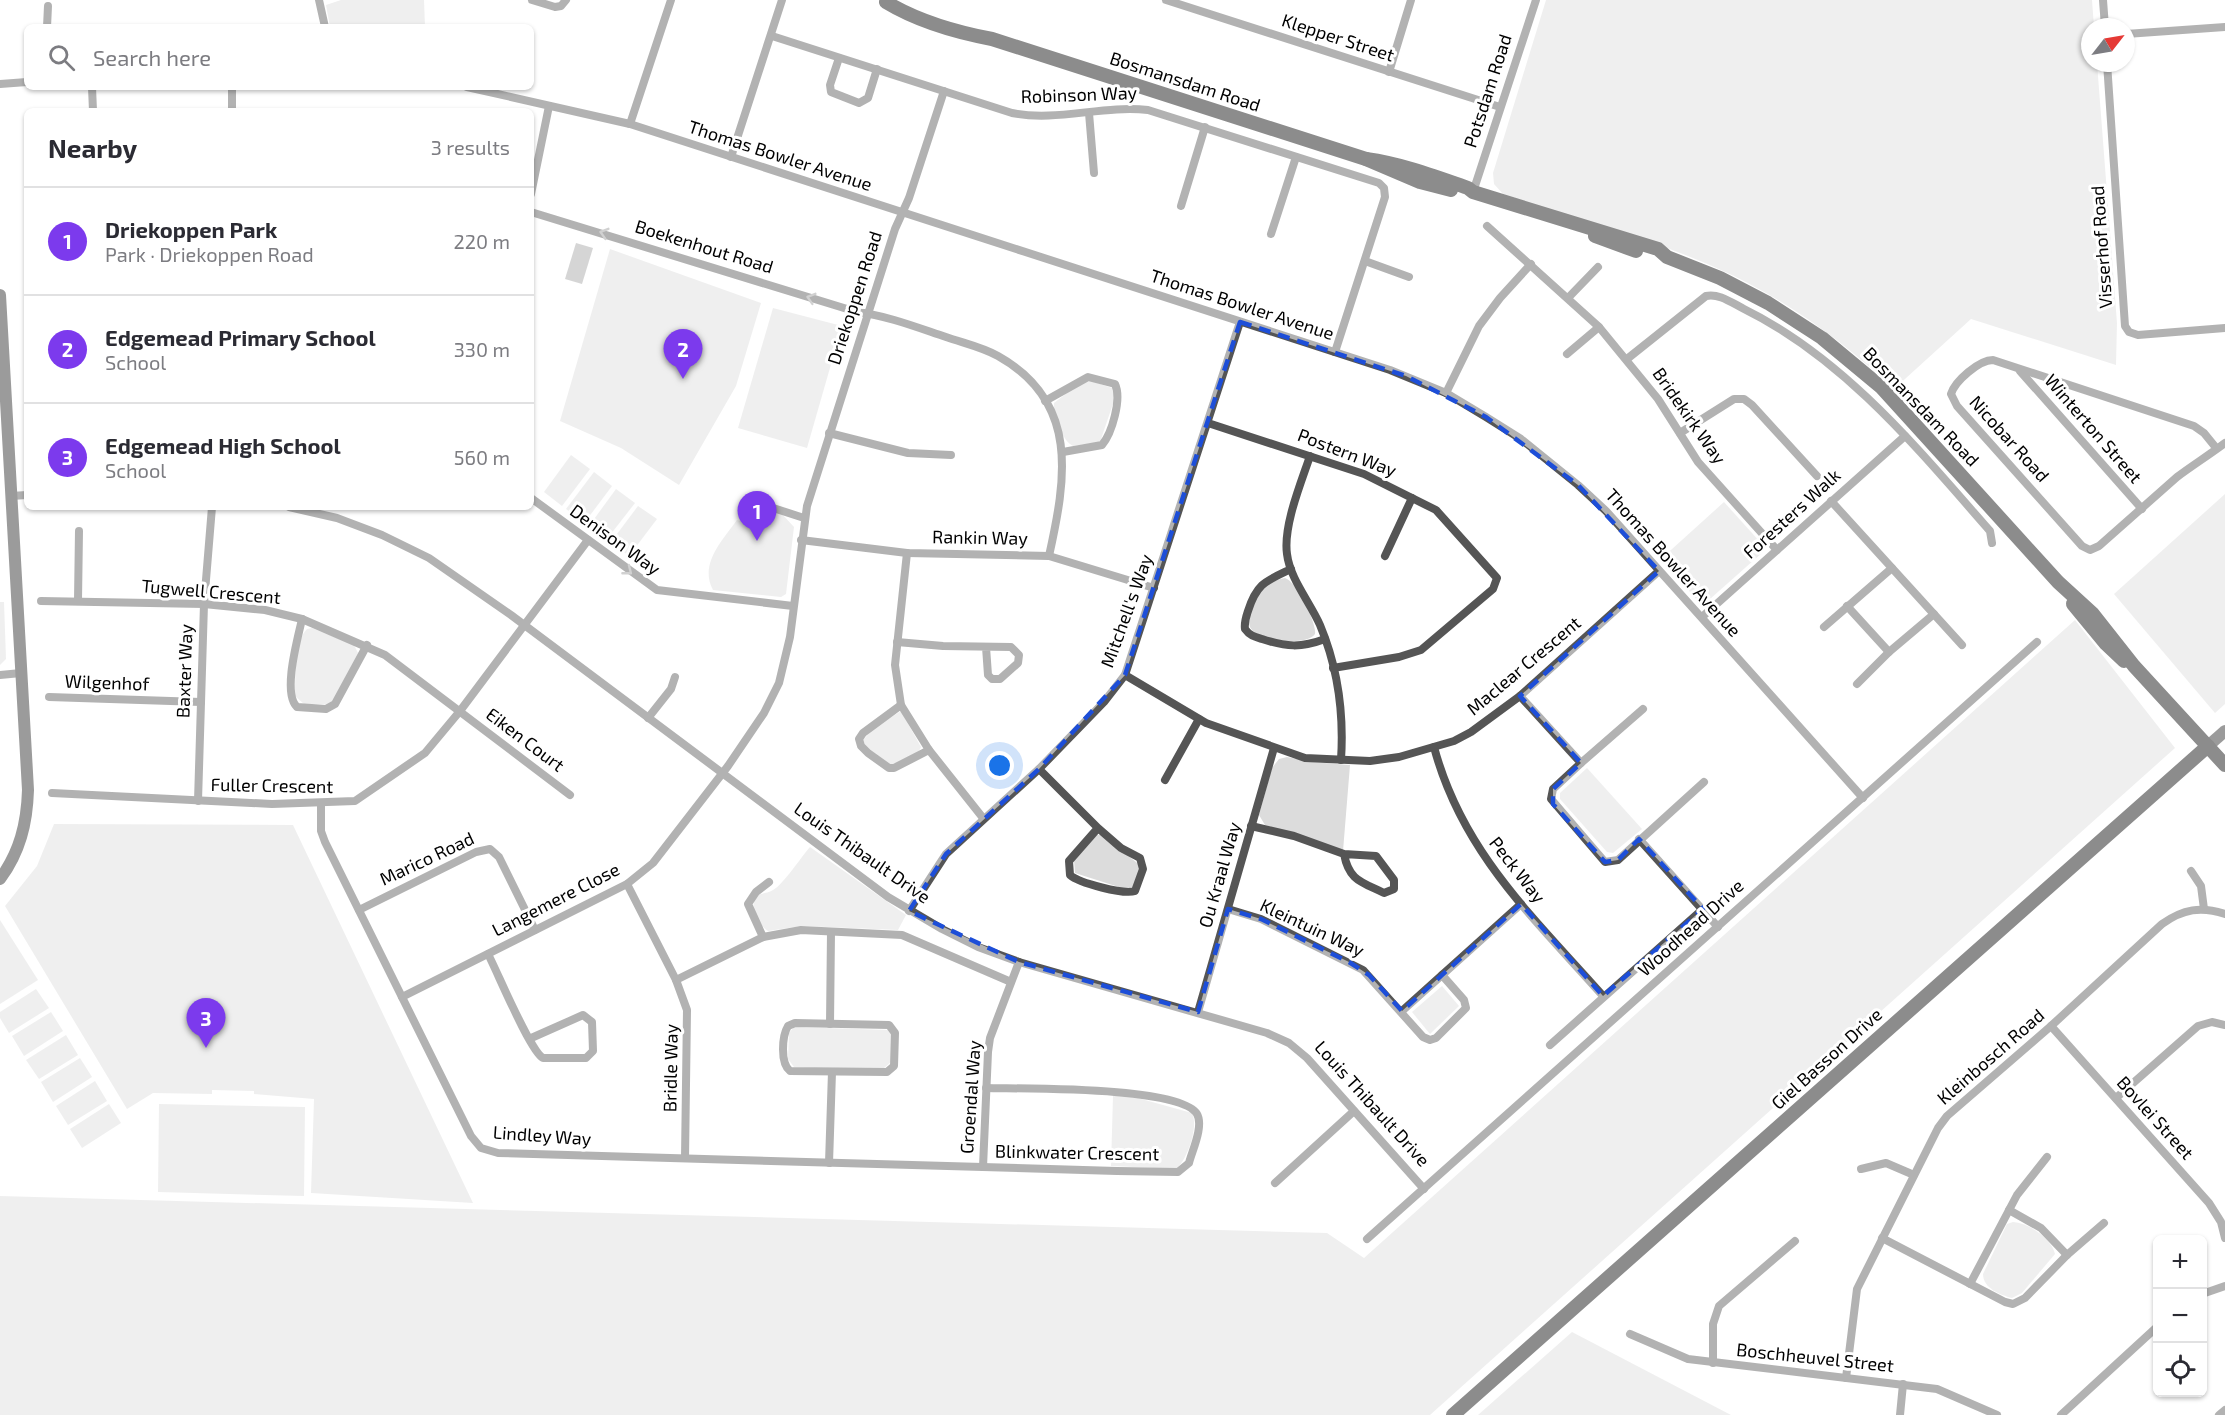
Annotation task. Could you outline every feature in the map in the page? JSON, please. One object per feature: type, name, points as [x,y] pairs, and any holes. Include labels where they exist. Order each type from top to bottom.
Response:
[{"type":"main road","name":"Bosmansdam Road","points":[[883,1],[912,7],[992,39],[1366,159],[1420,182],[1461,193],[1473,192],[1578,225],[1616,234],[1658,249],[1667,257],[1720,278],[1760,299],[1822,338],[1856,365],[1908,415],[2058,582],[2085,621],[2106,644],[2127,663],[2134,666],[2225,765]]},
{"type":"main road","name":"Giel Basson Drive","points":[[1453,1415],[2208,746]]},
{"type":"street","points":[[319,0],[324,24]]},
{"type":"street","points":[[532,0],[555,7],[561,6],[566,0]]},
{"type":"street","points":[[630,124],[671,0]]},
{"type":"street","points":[[731,157],[782,0]]},
{"type":"street","name":"Klepper Street","points":[[1166,0],[1500,107]]},
{"type":"street","points":[[1389,72],[1411,0]]},
{"type":"street","name":"Potsdam Road","points":[[1473,192],[1536,0]]},
{"type":"street","points":[[2103,0],[2104,18]]},
{"type":"street","points":[[47,24],[48,6]]},
{"type":"street","points":[[2135,33],[2225,27]]},
{"type":"street","name":"Robinson Way","points":[[772,36],[1023,115],[1148,110],[1376,182],[1384,188],[1385,197],[1365,261]]},
{"type":"street","points":[[839,58],[830,86],[831,92],[859,104],[867,101],[877,69]]},
{"type":"street","name":"Visserhof Road","points":[[2108,72],[2125,326],[2129,332],[2138,335],[2225,328]]},
{"type":"street","points":[[0,84],[24,82]]},
{"type":"street","points":[[92,90],[93,108]]},
{"type":"street","points":[[232,90],[232,108]]},
{"type":"street","name":"Thomas Bowler Avenue","points":[[480,90],[630,124],[1390,370],[1446,393],[1504,428],[1551,462],[1606,511],[1863,798]]},
{"type":"street","name":"Driekoppen Road","points":[[722,773],[775,693],[786,659],[804,518],[867,314],[944,91]]},
{"type":"street","points":[[534,179],[549,106]]},
{"type":"street","points":[[1089,113],[1094,173]]},
{"type":"street","points":[[1181,206],[1205,128]]},
{"type":"street","points":[[1271,234],[1296,157]]},
{"type":"street","name":"Boekenhout Road","points":[[534,213],[867,314],[880,315],[986,350],[1019,371],[1045,401],[1056,426],[1063,453],[1061,504],[1049,556]]},
{"type":"street","name":"Bridekirk Way","points":[[1487,226],[1599,327],[1627,358],[1658,399],[1698,462],[1777,550]]},
{"type":"street","points":[[1335,352],[1365,261],[1409,277]]},
{"type":"street","points":[[1446,393],[1479,326],[1500,298],[1531,264]]},
{"type":"street","points":[[1568,298],[1598,267]]},
{"type":"street","points":[[0,295],[6,496],[28,790],[27,818],[18,847],[0,879]]},
{"type":"street","points":[[1627,358],[1701,298],[1714,296],[1756,315],[1812,350],[1885,415],[1990,531],[1992,543]]},
{"type":"street","name":"Mitchell's Way","points":[[909,911],[946,854],[1039,769],[1104,702],[1125,675],[1209,423],[1240,322]]},
{"type":"street","points":[[1567,354],[1599,327]]},
{"type":"street","name":"Nicobar Road","points":[[1993,360],[2020,371],[2194,426],[2221,446],[2177,477],[2097,548],[2085,548],[1952,398],[1953,388],[1984,361],[1993,360]]},
{"type":"street","name":"Winterton Street","points":[[2020,371],[2142,509]]},
{"type":"street","points":[[1045,401],[1080,379],[1088,377],[1115,384],[1119,392],[1105,442],[1098,447],[1063,453]]},
{"type":"street","points":[[1680,434],[1734,399],[1744,399],[1817,476]]},
{"type":"street","name":"Postern Way","points":[[1209,423],[1364,474],[1412,498],[1444,518],[1495,574],[1497,584],[1456,622],[1421,650],[1399,657],[1333,668]]},
{"type":"street","points":[[829,433],[908,453],[951,455]]},
{"type":"street","name":"Foresters Walk","points":[[1701,617],[1905,436]]},
{"type":"street","points":[[1310,456],[1287,539],[1291,569],[1325,639],[1333,668],[1343,720],[1341,760]]},
{"type":"street","points":[[6,496],[24,495]]},
{"type":"street","points":[[1385,556],[1412,498]]},
{"type":"street","name":"Denison Way","points":[[534,500],[657,590],[793,606]]},
{"type":"street","points":[[1831,501],[1962,645]]},
{"type":"street","points":[[751,511],[766,506],[804,518]]},
{"type":"street","name":"Baxter Way","points":[[198,801],[204,604],[212,510]]},
{"type":"street","name":"Louis Thibault Drive","points":[[302,510],[337,518],[429,558],[524,625],[804,836],[909,911],[978,947],[1019,962],[1198,1012],[1267,1033],[1289,1043],[1307,1058],[1424,1189]]},
{"type":"street","points":[[78,600],[79,531]]},
{"type":"street","name":"Fuller Crescent","points":[[52,793],[198,801],[321,804],[344,804],[365,796],[425,753],[460,711],[588,540]]},
{"type":"street","name":"Rankin Way","points":[[801,540],[907,553],[1049,556],[1154,588]]},
{"type":"street","points":[[907,553],[895,679],[901,705],[929,750],[983,818]]},
{"type":"street","points":[[1824,627],[1892,568]]},
{"type":"street","points":[[1291,569],[1261,584],[1245,620],[1245,629],[1251,635],[1283,646],[1300,646],[1325,639]]},
{"type":"street","name":"Maclear Crescent","points":[[1125,675],[1199,719],[1305,758],[1387,759],[1465,736],[1520,696],[1659,571]]},
{"type":"street","name":"Tugwell Crescent","points":[[40,601],[204,604],[265,610],[302,619],[367,645],[385,655],[460,711]]},
{"type":"street","points":[[1847,606],[1889,652]]},
{"type":"street","points":[[1857,684],[1889,652],[1934,614]]},
{"type":"street","points":[[302,619],[292,667],[291,698],[297,707],[326,709],[335,704],[367,645]]},
{"type":"street","points":[[897,642],[1015,649],[1019,655],[1018,663],[1000,678],[992,679],[987,672],[986,648]]},
{"type":"street","name":"Woodhead Drive","points":[[1367,1239],[2037,642]]},
{"type":"street","points":[[0,675],[21,673]]},
{"type":"street","points":[[648,718],[671,689],[675,677]]},
{"type":"street","points":[[1520,696],[1581,763]]},
{"type":"street","name":"Wilgenhof","points":[[49,697],[201,702]]},
{"type":"street","points":[[901,705],[862,733],[859,739],[861,746],[889,768],[894,768],[929,750]]},
{"type":"street","points":[[1643,709],[1553,789],[1553,804],[1605,862],[1618,860],[1704,782]]},
{"type":"street","name":"Eiken Court","points":[[460,711],[570,795]]},
{"type":"street","points":[[1165,780],[1199,719]]},
{"type":"street","name":"Giel Basson Drive","points":[[2208,746],[2225,732]]},
{"type":"street","name":"Peck Way","points":[[1434,747],[1448,795],[1461,820],[1499,879],[1604,996]]},
{"type":"street","name":"Ou Kraal Way","points":[[1198,1012],[1274,748]]},
{"type":"street","points":[[1039,769],[1098,828],[1121,848],[1143,861],[1139,885],[1135,891],[1125,893],[1077,880],[1070,875],[1069,861],[1098,828]]},
{"type":"street","name":"Langemere Close","points":[[402,997],[627,884],[653,863],[722,773]]},
{"type":"street","name":"Lindley Way","points":[[321,804],[321,831],[471,1137],[481,1148],[498,1153],[983,1167]]},
{"type":"street","points":[[1251,826],[1294,836],[1344,854],[1373,855],[1379,858],[1394,880],[1394,889],[1384,893],[1352,877],[1347,870],[1344,854]]},
{"type":"street","points":[[1640,839],[1718,927]]},
{"type":"street","name":"Marico Road","points":[[359,910],[476,852],[490,849],[503,865],[535,930]]},
{"type":"street","points":[[2191,871],[2201,886],[2204,909]]},
{"type":"street","points":[[763,937],[748,908],[752,897],[769,882]]},
{"type":"street","name":"Bridle Way","points":[[627,884],[676,980],[687,1010],[689,1025],[685,1158]]},
{"type":"street","points":[[1402,1011],[1521,904]]},
{"type":"street","name":"Kleintuin Way","points":[[1228,909],[1261,919],[1349,962],[1369,975],[1423,1037],[1430,1040],[1465,1012],[1466,1004],[1442,975]]},
{"type":"street","points":[[1550,1045],[1703,909]]},
{"type":"street","name":"Kleinbosch Road","points":[[1846,1378],[1857,1289],[1914,1175],[1947,1116],[2051,1026],[2162,924],[2182,912],[2204,909],[2225,914]]},
{"type":"street","points":[[676,980],[763,937],[801,930],[894,933],[913,938],[1011,982]]},
{"type":"street","points":[[830,1024],[831,932]]},
{"type":"street","points":[[488,954],[529,1039],[536,1053],[543,1058],[586,1058],[593,1051],[592,1022],[583,1015],[529,1039]]},
{"type":"street","name":"Groendal Way","points":[[983,1167],[990,1038],[1019,962]]},
{"type":"street","points":[[2116,1098],[2198,1026],[2211,1022],[2225,1025]]},
{"type":"street","points":[[795,1023],[891,1027],[895,1033],[895,1063],[890,1071],[832,1072],[792,1072],[784,1063],[785,1032],[788,1026],[795,1023]]},
{"type":"street","name":"Bovlei Street","points":[[2051,1026],[2212,1207],[2225,1238]]},
{"type":"street","points":[[829,1163],[832,1072]]},
{"type":"street","name":"Blinkwater Crescent","points":[[983,1167],[1178,1172],[1189,1163],[1199,1123],[1197,1115],[1191,1109],[1133,1093],[986,1088]]},
{"type":"street","points":[[1275,1183],[1354,1110]]},
{"type":"street","points":[[1970,1284],[2009,1210],[2034,1170],[2047,1156]]},
{"type":"street","points":[[1861,1169],[1886,1163],[1914,1175]]},
{"type":"street","points":[[2009,1210],[2041,1228],[2067,1255]]},
{"type":"street","points":[[1882,1239],[2013,1304],[2025,1298],[2067,1255],[2104,1223]]},
{"type":"street","points":[[1713,1363],[1713,1324],[1719,1306],[1796,1241]]},
{"type":"street","points":[[2207,1292],[2225,1286]]},
{"type":"street","points":[[2061,1415],[2153,1330]]},
{"type":"street","name":"Boschheuvel Street","points":[[1630,1334],[1670,1353],[1713,1363],[1903,1384],[1944,1391],[1997,1415]]},
{"type":"street","points":[[1900,1415],[1903,1384]]},
{"type":"street","points":[[2220,1415],[2225,1410]]},
{"type":"highlighted area","points":[[1240,322],[1406,376],[1486,417],[1578,485],[1659,571],[1520,696],[1581,763],[1553,789],[1553,804],[1605,862],[1618,860],[1639,839],[1703,909],[1603,996],[1521,904],[1402,1011],[1369,975],[1349,962],[1261,919],[1228,909],[1198,1012],[1019,962],[909,911],[946,854],[1039,769],[1125,675]]},
{"type":"shaded area","points":[[341,0],[424,0],[425,24],[329,24],[326,5]]},
{"type":"shaded area","points":[[1546,0],[2092,0],[2093,18],[2081,18],[2081,72],[2098,72],[2117,323],[2116,365],[1971,319],[1894,389],[1818,326],[1756,287],[1678,252],[1503,194],[1494,184],[1493,173]]},
{"type":"shaded area","points":[[576,243],[593,248],[582,284],[565,279]]},
{"type":"shaded area","points":[[610,249],[761,303],[736,386],[679,485],[621,448],[560,421]]},
{"type":"shaded area","points":[[773,308],[842,326],[807,448],[738,428]]},
{"type":"shaded area","points":[[1091,381],[1112,388],[1115,398],[1100,442],[1073,446],[1065,439],[1059,427],[1054,403],[1081,382]]},
{"type":"shaded area","points":[[571,455],[590,469],[562,506],[544,492]]},
{"type":"shaded area","points":[[594,472],[612,486],[585,522],[566,509]]},
{"type":"shaded area","points":[[616,489],[635,503],[607,539],[589,526]]},
{"type":"shaded area","points":[[2225,494],[2225,704],[2215,713],[2114,594]]},
{"type":"shaded area","points":[[1724,502],[1761,543],[1763,552],[1710,599],[1704,602],[1698,601],[1661,559]]},
{"type":"shaded area","points":[[638,506],[657,519],[629,556],[611,542]]},
{"type":"shaded area","points":[[769,510],[782,514],[794,527],[786,594],[781,597],[713,590],[709,580],[710,562],[725,536],[737,520],[755,525],[763,513]]},
{"type":"shaded area","points":[[1285,578],[1295,586],[1313,621],[1315,634],[1310,638],[1281,641],[1261,636],[1250,627],[1255,600],[1263,588]]},
{"type":"shaded area","points":[[0,602],[4,602],[6,659],[0,665]]},
{"type":"shaded area","points":[[2075,620],[2175,748],[1430,1415],[0,1415],[0,1196],[1327,1233],[1364,1258]]},
{"type":"shaded area","points":[[312,628],[354,645],[358,653],[333,701],[327,704],[304,704],[295,696],[296,660],[300,642],[307,629]]},
{"type":"shaded area","points":[[901,711],[921,747],[919,751],[892,766],[865,746],[863,740],[874,728]]},
{"type":"shaded area","points":[[1287,757],[1312,762],[1350,765],[1343,851],[1265,825],[1259,815],[1272,768],[1279,759]]},
{"type":"shaded area","points":[[1587,768],[1642,829],[1613,853],[1607,852],[1560,799],[1560,793]]},
{"type":"shaded area","points":[[54,824],[293,825],[473,1203],[311,1193],[314,1099],[254,1094],[254,1091],[212,1090],[212,1094],[153,1093],[127,1109],[5,906],[37,866]]},
{"type":"shaded area","points":[[1097,835],[1102,835],[1141,866],[1134,887],[1125,889],[1075,873],[1074,860]]},
{"type":"shaded area","points":[[810,847],[906,915],[898,930],[802,926],[768,931],[765,929],[755,914],[753,906],[755,899],[777,887]]},
{"type":"shaded area","points":[[0,920],[38,980],[0,1004]]},
{"type":"shaded area","points":[[1442,986],[1459,1006],[1430,1034],[1412,1012]]},
{"type":"shaded area","points":[[36,989],[49,1008],[9,1033],[0,1018],[0,1012]]},
{"type":"shaded area","points":[[51,1012],[63,1031],[24,1056],[12,1036]]},
{"type":"shaded area","points":[[794,1027],[888,1030],[891,1033],[891,1062],[883,1069],[794,1067],[788,1059],[789,1033]]},
{"type":"shaded area","points":[[66,1035],[78,1055],[39,1079],[26,1060]]},
{"type":"shaded area","points":[[80,1058],[92,1077],[53,1102],[41,1082]]},
{"type":"shaded area","points":[[95,1081],[107,1101],[68,1125],[56,1106]]},
{"type":"shaded area","points":[[1113,1096],[1134,1097],[1192,1113],[1194,1126],[1191,1143],[1176,1169],[1111,1166]]},
{"type":"shaded area","points":[[109,1104],[121,1123],[82,1148],[70,1129]]},
{"type":"shaded area","points":[[159,1104],[305,1107],[304,1196],[158,1192]]},
{"type":"shaded area","points":[[2013,1222],[2026,1225],[2038,1232],[2049,1242],[2055,1254],[2022,1293],[2012,1298],[1989,1287],[1983,1274],[2007,1224]]},
{"type":"shaded area","points":[[1572,1332],[1731,1415],[1478,1415]]},
{"type":"place","name":"Edgemead Primary School","points":[[683,379]]},
{"type":"place","name":"Driekoppen Park","points":[[757,541]]},
{"type":"place","name":"Edgemead High School","points":[[206,1048]]}]
